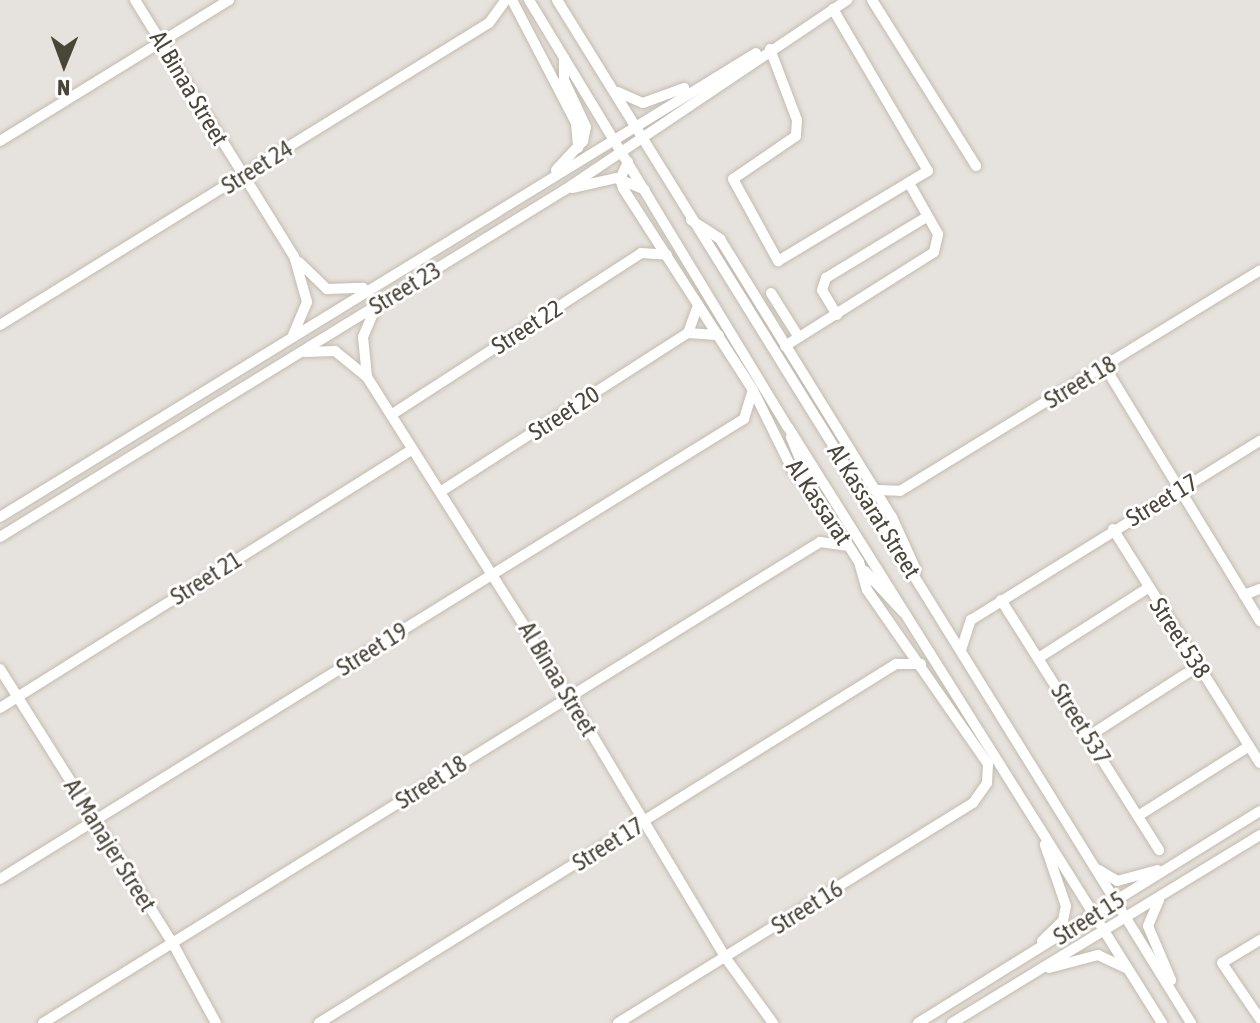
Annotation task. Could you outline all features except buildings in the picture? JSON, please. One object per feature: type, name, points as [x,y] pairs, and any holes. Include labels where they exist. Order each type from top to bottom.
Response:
[{"type":"street","name":"Al Binaa Street","points":[[135,0],[294,256],[327,289],[342,292],[373,285]]},
{"type":"street","points":[[0,141],[229,0]]},
{"type":"street","name":"Street 24","points":[[0,325],[489,23],[506,0]]},
{"type":"street","points":[[512,0],[576,123],[578,148]]},
{"type":"street","name":"Al Kassarat Street","points":[[529,0],[788,427],[1040,830],[1096,912],[1162,1023]]},
{"type":"street","name":"Al Kassarat Street","points":[[557,0],[1191,1023]]},
{"type":"street","name":"Street 23","points":[[0,517],[697,85],[847,0]]},
{"type":"street","points":[[872,0],[976,166]]},
{"type":"street","points":[[770,49],[797,120],[796,136],[733,179],[778,261],[928,171],[928,165],[833,9]]},
{"type":"street","name":"Street 23","points":[[0,537],[566,189],[625,157],[642,140],[803,27]]},
{"type":"street","points":[[549,179],[578,148],[585,121],[564,80],[564,56]]},
{"type":"street","points":[[608,81],[627,100],[643,103],[697,85]]},
{"type":"street","points":[[620,179],[625,157]]},
{"type":"street","points":[[566,189],[620,179],[645,190]]},
{"type":"street","name":"Al Kassarat","points":[[620,179],[753,390],[774,426],[792,469],[815,492],[859,562],[867,590],[984,755],[987,783]]},
{"type":"street","points":[[785,346],[934,252],[938,234],[909,183]]},
{"type":"street","points":[[837,315],[822,290],[826,278],[928,216]]},
{"type":"street","points":[[691,220],[715,233],[892,517],[920,583]]},
{"type":"street","name":"Street 22","points":[[391,415],[641,253],[667,255]]},
{"type":"street","name":"Al Binaa Street","points":[[291,338],[307,302],[294,256]]},
{"type":"street","name":"Street 18","points":[[900,491],[1260,270]]},
{"type":"street","points":[[771,293],[798,336]]},
{"type":"street","name":"Al Binaa Street","points":[[367,377],[365,327],[383,301]]},
{"type":"street","points":[[698,302],[698,317],[688,333],[719,335]]},
{"type":"street","name":"Street 20","points":[[440,492],[688,333]]},
{"type":"street","name":"Al Binaa Street","points":[[299,353],[335,351],[367,377],[569,696],[725,957],[773,1023]]},
{"type":"street","points":[[1105,367],[1260,621]]},
{"type":"street","points":[[753,390],[744,419],[760,418],[774,426]]},
{"type":"street","name":"Street 19","points":[[0,879],[744,419]]},
{"type":"street","points":[[788,427],[815,492]]},
{"type":"street","name":"Street 17","points":[[961,650],[971,620],[1113,529],[1260,441]]},
{"type":"street","name":"Street 21","points":[[0,708],[413,449]]},
{"type":"street","points":[[838,454],[866,475]]},
{"type":"street","points":[[876,490],[900,491],[892,517]]},
{"type":"street","points":[[828,515],[820,542],[850,548]]},
{"type":"street","name":"Street 538","points":[[1113,529],[1260,763]]},
{"type":"street","name":"Street 18","points":[[43,1023],[820,542]]},
{"type":"street","points":[[859,562],[910,619]]},
{"type":"street","points":[[1040,657],[1148,588]]},
{"type":"street","points":[[1244,595],[1260,589]]},
{"type":"street","name":"Street 537","points":[[1001,600],[1040,657],[1159,850]]},
{"type":"street","points":[[902,638],[896,664],[921,664]]},
{"type":"street","name":"Street 17","points":[[319,1023],[896,664]]},
{"type":"street","points":[[1089,736],[1198,666]]},
{"type":"street","name":"Al Manajer Street","points":[[0,669],[172,942],[216,1023]]},
{"type":"street","points":[[1138,816],[1249,746]]},
{"type":"street","name":"Street 16","points":[[618,1023],[973,803],[987,783]]},
{"type":"street","name":"Street 15","points":[[918,1023],[1260,811]]},
{"type":"street","points":[[1026,956],[1063,921],[1066,906],[1040,830]]},
{"type":"street","name":"Street 15","points":[[952,1023],[1260,835]]},
{"type":"street","points":[[1086,857],[1117,881],[1178,862]]},
{"type":"street","points":[[1160,898],[1150,913],[1151,939],[1183,1009]]},
{"type":"street","points":[[1260,940],[1222,963],[1260,1019]]},
{"type":"street","points":[[1028,975],[1098,955],[1128,969]]},
{"type":"street","name":"Al Binaa Street","points":[[744,985],[763,1023]]},
{"type":"shaded area","points":[[0,0],[1260,0],[1260,1023],[0,1023]]}]
